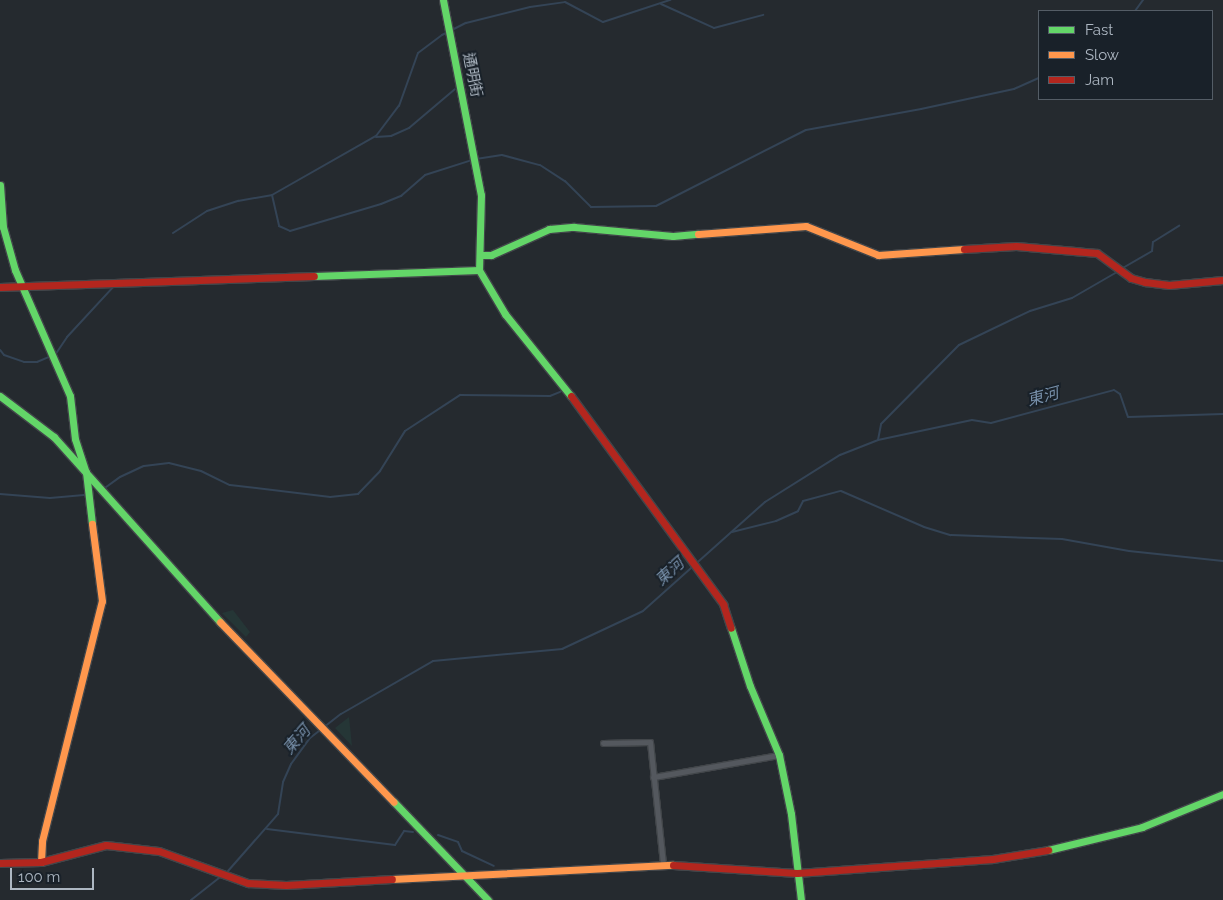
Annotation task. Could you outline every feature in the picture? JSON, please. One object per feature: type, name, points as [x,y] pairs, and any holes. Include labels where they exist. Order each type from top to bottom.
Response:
[{"type":"street","name":"通明街","points":[[442,0],[481,195],[479,270]]},
{"type":"street","points":[[0,185],[3,227],[15,270],[54,355],[70,396],[75,439],[86,472],[102,600],[42,841],[41,862]]},
{"type":"street","points":[[480,255],[492,255],[549,229],[574,227],[673,236],[806,226],[878,255],[1016,246],[1097,253],[1131,278],[1169,285],[1223,280]]},
{"type":"street","points":[[0,287],[479,270],[505,314],[575,400],[723,604],[750,686],[779,755],[791,814],[801,900]]},
{"type":"street","points":[[0,396],[54,437],[176,576],[488,900]]},
{"type":"street","points":[[603,743],[650,742],[663,864]]},
{"type":"street","points":[[653,777],[779,755]]},
{"type":"street","points":[[0,863],[41,862],[106,846],[159,851],[219,870],[248,883],[286,885],[663,864],[797,873],[993,860],[1051,850],[1142,827],[1223,794]]},
{"type":"shaded area","points":[[233,610],[250,632],[246,637],[222,613]]},
{"type":"shaded area","points":[[349,717],[352,746],[335,728]]},
{"type":"waterway","points":[[173,233],[207,211],[238,201],[272,195],[376,136],[399,106],[418,53],[442,35],[466,23],[530,7],[565,2],[603,22],[670,0]]},
{"type":"waterway","points":[[1136,10],[1143,0]]},
{"type":"waterway","points":[[661,4],[714,28],[763,15]]},
{"type":"waterway","points":[[476,159],[502,155],[540,165],[565,181],[591,207],[656,206],[806,130],[921,109],[1014,89],[1038,78]]},
{"type":"waterway","points":[[376,137],[391,136],[409,128],[455,89]]},
{"type":"waterway","points":[[272,195],[279,226],[290,231],[381,204],[401,196],[425,175],[472,160]]},
{"type":"waterway","points":[[1121,269],[1152,251],[1153,242],[1179,226]]},
{"type":"waterway","points":[[878,440],[881,424],[959,345],[1030,311],[1072,298],[1117,272]]},
{"type":"waterway","points":[[55,355],[67,337],[115,285]]},
{"type":"waterway","points":[[0,350],[4,355],[24,362],[37,362],[51,356]]},
{"type":"waterway","name":"東河","points":[[228,871],[278,814],[283,782],[291,764],[310,738],[341,714],[433,661],[562,649],[643,611],[765,502],[840,455],[878,440],[972,420],[991,423],[1114,390],[1120,394],[1128,417],[1223,414]]},
{"type":"waterway","points":[[102,490],[120,477],[144,466],[169,463],[201,471],[230,485],[330,497],[358,494],[380,471],[405,431],[460,395],[550,396],[560,392]]},
{"type":"waterway","points":[[732,532],[776,521],[798,511],[803,501],[841,491],[924,527],[951,535],[1062,539],[1129,551],[1223,561]]},
{"type":"waterway","points":[[0,494],[50,498],[87,495]]},
{"type":"waterway","points":[[267,829],[395,845],[404,831],[413,832]]},
{"type":"waterway","points":[[438,835],[458,842],[462,851],[494,866]]},
{"type":"waterway","name":"東河","points":[[191,900],[224,874]]},
{"type":"traffic: fast","points":[[443,0],[481,195],[479,270],[505,314],[571,396]]},
{"type":"traffic: fast","points":[[0,185],[3,227],[15,270],[70,396],[75,439],[86,472],[92,524]]},
{"type":"traffic: fast","points":[[480,255],[491,255],[549,229],[574,227],[673,236],[698,234]]},
{"type":"traffic: fast","points":[[314,276],[479,270]]},
{"type":"traffic: fast","points":[[0,396],[54,437],[220,622]]},
{"type":"traffic: fast","points":[[731,628],[750,686],[779,755],[791,814],[801,900]]},
{"type":"traffic: fast","points":[[1048,850],[1142,827],[1223,794]]},
{"type":"traffic: fast","points":[[394,802],[488,900]]},
{"type":"traffic: slow","points":[[698,234],[806,226],[878,255],[964,249]]},
{"type":"traffic: slow","points":[[41,862],[42,841],[102,601],[92,524]]},
{"type":"traffic: slow","points":[[220,622],[394,802]]},
{"type":"traffic: slow","points":[[392,879],[673,865]]},
{"type":"traffic: jam","points":[[964,249],[1016,246],[1097,253],[1131,278],[1145,282],[1169,285],[1223,280]]},
{"type":"traffic: jam","points":[[0,287],[314,276]]},
{"type":"traffic: jam","points":[[571,396],[723,604],[731,628]]},
{"type":"traffic: jam","points":[[0,863],[41,862],[106,845],[159,851],[248,883],[286,885],[392,879]]},
{"type":"traffic: jam","points":[[673,865],[797,873],[993,859],[1048,850]]}]
